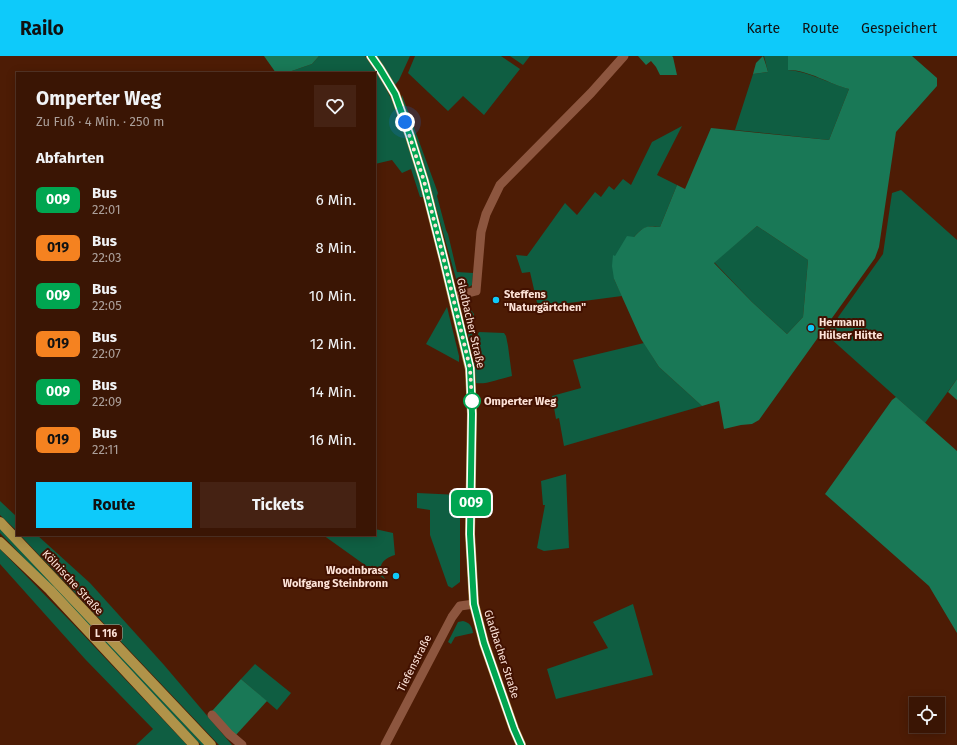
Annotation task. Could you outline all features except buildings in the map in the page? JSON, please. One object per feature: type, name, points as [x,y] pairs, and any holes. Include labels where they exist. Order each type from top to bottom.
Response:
[{"type":"main road","name":"Gladbacher Straße","points":[[371,56],[395,94],[410,136],[424,181],[470,368],[472,414],[470,534],[474,604],[484,643],[521,745]]},
{"type":"main road","name":"Kölnische Straße","points":[[0,522],[211,745]]},
{"type":"main road","name":"Kölnische Straße","points":[[0,542],[50,590],[194,745]]},
{"type":"street","points":[[453,297],[476,290],[481,232],[486,214],[500,185],[591,93],[624,56]]},
{"type":"street","name":"Tiefenstraße","points":[[385,745],[452,616],[460,606],[474,604]]},
{"type":"street","points":[[212,715],[242,745]]},
{"type":"green space","points":[[264,56],[319,56],[312,64],[289,72],[275,72]]},
{"type":"green space","points":[[319,56],[365,56],[380,77],[394,104],[408,143],[424,197],[420,197],[411,169],[402,173],[392,160],[376,164],[376,72],[289,72],[312,64]]},
{"type":"green space","points":[[376,56],[410,56],[399,80],[395,85]]},
{"type":"green space","points":[[415,56],[501,56],[520,69],[484,115],[463,96],[448,111],[408,73]]},
{"type":"green space","points":[[510,56],[530,56],[523,65]]},
{"type":"green space","points":[[638,56],[672,56],[677,75],[660,75],[651,61],[646,65]]},
{"type":"green space","points":[[763,56],[768,72],[753,74],[756,63]]},
{"type":"green space","points":[[764,56],[788,56],[788,70],[811,75],[849,89],[829,140],[735,130],[753,74],[768,72]]},
{"type":"green space","points":[[788,56],[912,56],[937,78],[937,86],[896,132],[879,247],[875,258],[759,420],[752,424],[724,429],[719,401],[702,406],[659,367],[641,339],[614,279],[612,266],[613,255],[615,256],[627,236],[634,237],[646,227],[660,227],[677,185],[685,189],[711,128],[829,140],[849,89],[804,72],[788,70]],"holes":[[[757,226],[808,260],[803,317],[787,334],[752,302],[714,263]]]},
{"type":"green space","points":[[402,95],[438,193],[437,196],[457,272],[473,273],[472,285],[467,288],[460,287],[457,282],[422,158],[401,101]]},
{"type":"green space","points":[[682,126],[657,175],[677,185],[660,227],[646,228],[634,237],[614,279],[622,296],[538,307],[530,272],[522,273],[516,255],[527,256],[565,203],[577,215],[595,192],[601,197],[609,186],[614,190],[623,179],[631,185],[652,142]]},
{"type":"green space","points":[[901,190],[957,240],[957,379],[925,423],[830,338],[829,330],[883,254],[892,193]]},
{"type":"green space","points":[[757,226],[808,260],[803,317],[787,334],[752,302],[714,262]]},
{"type":"green space","points":[[447,307],[459,356],[459,362],[426,344]]},
{"type":"green space","points":[[471,310],[474,314],[472,337],[477,353],[479,332],[504,333],[508,346],[512,376],[489,382],[476,383],[474,362],[464,316],[465,313]]},
{"type":"green space","points":[[644,343],[659,367],[702,406],[564,446],[559,418],[556,419],[552,396],[581,388],[573,360]]},
{"type":"green space","points":[[957,379],[957,400],[948,392]]},
{"type":"green space","points":[[896,397],[957,451],[957,633],[929,586],[825,494],[892,400]]},
{"type":"green space","points":[[566,474],[569,548],[544,551],[537,548],[545,505],[543,505],[541,481]]},
{"type":"green space","points":[[417,493],[460,495],[460,582],[452,588],[448,586],[430,535],[430,510],[417,508]]},
{"type":"green space","points":[[0,501],[16,516],[16,530],[0,515]]},
{"type":"green space","points":[[0,528],[205,745],[201,745],[0,533]]},
{"type":"green space","points":[[376,529],[393,533],[395,555],[386,559],[381,568],[381,572],[386,580],[324,536],[376,536]]},
{"type":"green space","points":[[21,536],[38,536],[90,583],[164,665],[232,745],[219,745]]},
{"type":"green space","points":[[0,549],[187,745],[136,745],[153,729],[85,659],[0,564]]},
{"type":"green space","points":[[633,604],[653,675],[556,699],[547,669],[608,648],[593,622]]},
{"type":"green space","points":[[463,621],[470,625],[473,633],[455,637],[451,644],[448,642],[458,622]]},
{"type":"green space","points":[[255,664],[291,693],[277,710],[241,679]]},
{"type":"green space","points":[[241,679],[267,701],[235,736],[212,711]]},
{"type":"bus line","name":"009","points":[[371,56],[395,94],[410,136],[424,181],[470,368],[472,395],[470,534],[474,604],[484,643],[521,745]]},
{"type":"place","name":"Steffens \"Naturgärtchen\"","points":[[496,300]]},
{"type":"place","name":"Hermann Hülser Hütte","points":[[811,328]]},
{"type":"place","name":"Omperter Weg","points":[[472,401]]},
{"type":"place","name":"Woodnbrass Wolfgang Steinbronn","points":[[396,576]]},
{"type":"route","points":[[405,122],[424,181],[470,368],[472,401]]}]
